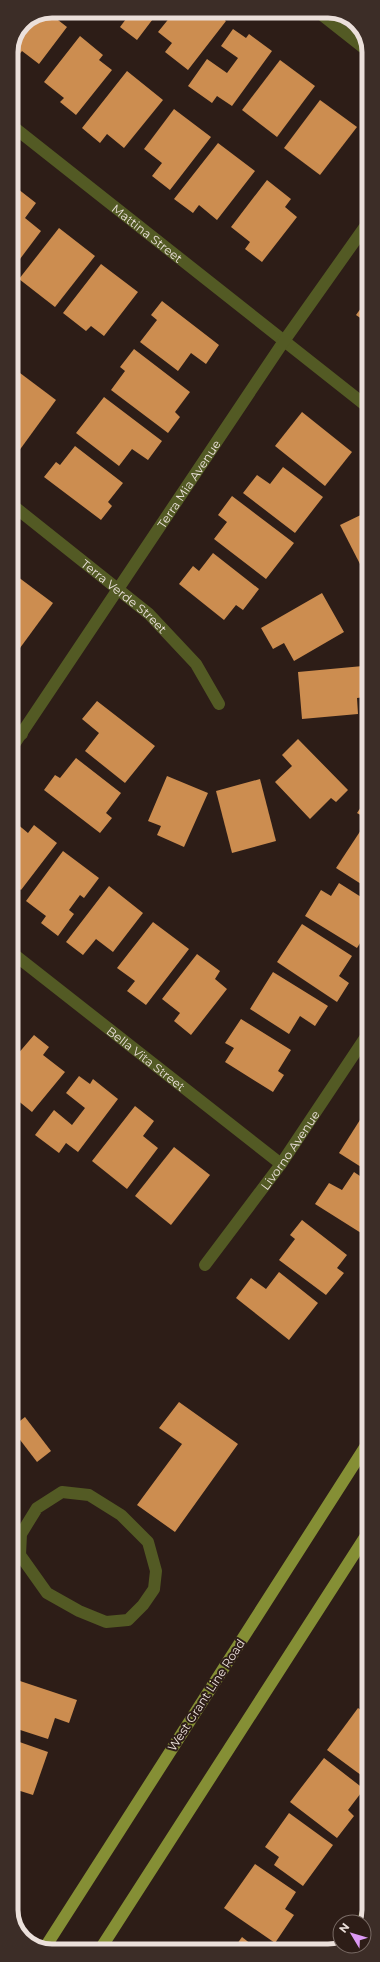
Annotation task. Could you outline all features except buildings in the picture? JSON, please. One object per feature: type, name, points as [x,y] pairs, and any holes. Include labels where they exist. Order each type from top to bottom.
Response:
[{"type":"main road","name":"West Grant Line Road","points":[[47,1944],[362,1452]]},
{"type":"main road","points":[[104,1944],[362,1542]]},
{"type":"street","points":[[326,18],[361,46]]},
{"type":"street","name":"Mattina Street","points":[[18,131],[284,341]]},
{"type":"street","name":"Terra Mia Avenue","points":[[18,739],[284,341],[362,231]]},
{"type":"street","points":[[284,341],[362,402]]},
{"type":"street","name":"Terra Verde Street","points":[[18,510],[149,614],[196,664],[219,704]]},
{"type":"street","points":[[18,731],[22,734]]},
{"type":"street","name":"Bella Vita Street","points":[[18,957],[281,1164]]},
{"type":"street","name":"Livorno Avenue","points":[[205,1265],[281,1164],[362,1042]]},
{"type":"street","points":[[18,1548],[21,1534],[37,1508],[62,1492],[89,1496],[122,1515],[148,1542],[156,1571],[154,1589],[143,1605],[128,1620],[106,1622],[79,1611],[47,1594],[18,1560]]}]
